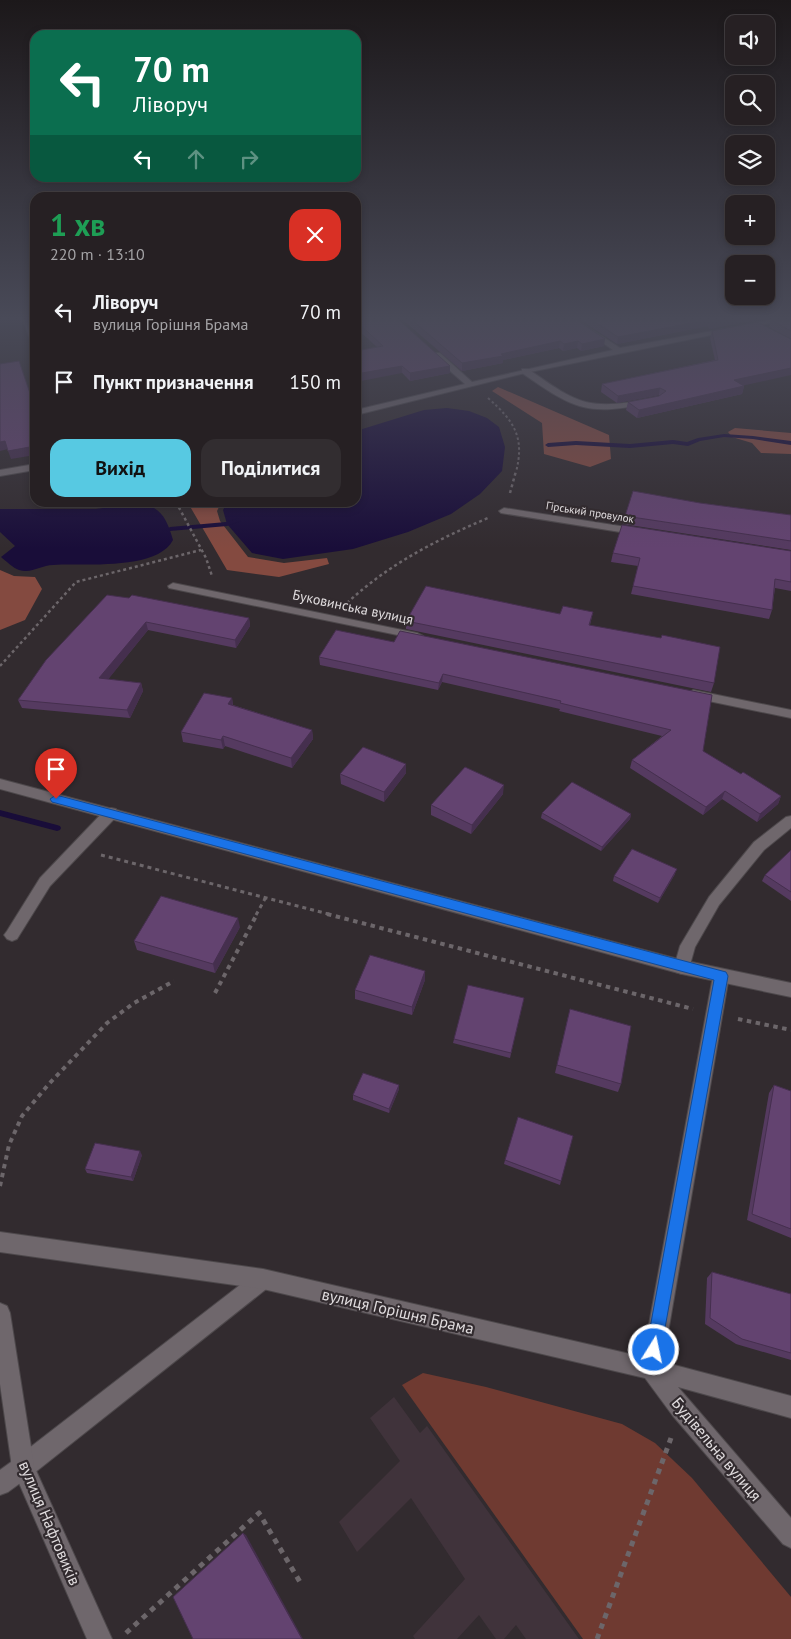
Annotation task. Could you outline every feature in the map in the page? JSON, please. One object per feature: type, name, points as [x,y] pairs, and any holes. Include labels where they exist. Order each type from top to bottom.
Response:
[{"type":"street","points":[[361,412],[421,396]]},
{"type":"street","points":[[562,396],[570,402],[586,408],[601,409],[652,401]]},
{"type":"street","points":[[0,473],[30,468]]},
{"type":"street","name":"Гірський провулок","points":[[504,511],[647,533]]},
{"type":"street","name":"Буковинська вулиця","points":[[173,586],[430,638]]},
{"type":"street","points":[[684,692],[791,714]]},
{"type":"street","points":[[0,784],[682,966],[791,990]]},
{"type":"street","points":[[12,934],[45,882],[111,813]]},
{"type":"street","points":[[682,966],[688,946],[714,901],[759,846],[791,821]]},
{"type":"street","points":[[651,1369],[721,976]]},
{"type":"street","name":"вулиця Горішня Брама","points":[[0,1242],[263,1280],[651,1369],[791,1407]]},
{"type":"street","points":[[0,1484],[263,1280]]},
{"type":"street","points":[[0,1313],[23,1466]]},
{"type":"street","name":"Будівельна вулиця","points":[[651,1369],[681,1408],[791,1536]]},
{"type":"street","name":"вулиця Нафтовиків","points":[[23,1466],[100,1639]]},
{"type":"path","points":[[332,618],[361,589],[393,563],[427,544],[504,511],[517,470],[521,449],[516,428],[498,406],[486,396]]},
{"type":"path","points":[[179,507],[206,558],[212,576],[212,594]]},
{"type":"path","points":[[0,666],[76,582],[201,550]]},
{"type":"path","points":[[78,848],[714,1014],[791,1030]]},
{"type":"path","points":[[215,993],[266,897]]},
{"type":"path","points":[[0,1186],[9,1145],[22,1116],[48,1085],[107,1023],[134,1004],[174,981]]},
{"type":"path","points":[[597,1639],[664,1463],[681,1408]]},
{"type":"path","points":[[120,1639],[259,1513],[300,1582]]},
{"type":"shaded area","points":[[501,396],[520,396],[609,435],[611,459],[590,467],[544,454],[542,423]]},
{"type":"shaded area","points":[[447,408],[469,411],[487,418],[499,427],[505,447],[502,471],[480,494],[451,514],[408,532],[353,549],[283,559],[252,553],[227,524],[223,510],[225,507],[361,507],[361,429],[424,410]]},
{"type":"shaded area","points":[[735,428],[791,433],[791,454],[761,453],[752,443],[732,437],[728,432]]},
{"type":"shaded area","points":[[152,507],[162,515],[173,540],[164,550],[152,557],[118,563],[53,565],[24,571],[14,568],[1,557],[15,546],[0,532],[0,509]]},
{"type":"shaded area","points":[[190,507],[219,507],[217,511],[220,521],[248,557],[284,563],[327,558],[329,564],[279,577],[227,570]]},
{"type":"shaded area","points":[[0,570],[14,576],[35,577],[42,589],[25,620],[0,630]]},
{"type":"shaded area","points":[[423,1373],[486,1387],[622,1424],[655,1443],[692,1478],[791,1597],[791,1639],[583,1639],[402,1385]]},
{"type":"shaded area","points":[[394,1397],[420,1433],[427,1426],[579,1639],[526,1639],[516,1625],[504,1639],[496,1639],[479,1615],[457,1639],[415,1639],[413,1636],[465,1579],[411,1498],[357,1552],[339,1522],[400,1461],[370,1418]]},
{"type":"building","points":[[0,396],[30,396],[30,447],[8,451],[5,441],[0,442]]},
{"type":"building","points":[[656,396],[698,396],[639,410],[628,402]]},
{"type":"building","points":[[633,491],[700,503],[791,515],[791,541],[625,516]]},
{"type":"building","points":[[622,525],[791,551],[791,582],[775,579],[772,610],[633,586],[640,558],[613,553]]},
{"type":"building","points":[[426,586],[560,614],[563,606],[593,612],[589,625],[661,638],[662,635],[720,647],[714,683],[406,621]]},
{"type":"building","points":[[107,595],[129,598],[132,595],[249,618],[235,640],[146,622],[99,678],[141,683],[127,710],[18,700],[46,660]]},
{"type":"building","points":[[336,630],[394,642],[400,631],[712,695],[703,751],[741,774],[743,772],[781,796],[760,814],[725,791],[706,807],[632,760],[671,730],[560,703],[561,701],[443,674],[439,683],[319,657]]},
{"type":"building","points":[[204,693],[232,698],[228,704],[312,730],[291,758],[223,736],[221,740],[181,732]]},
{"type":"building","points":[[363,747],[406,764],[384,792],[340,774]]},
{"type":"building","points":[[465,767],[504,785],[472,825],[431,805]]},
{"type":"building","points":[[572,782],[631,814],[602,847],[542,813]]},
{"type":"building","points":[[632,849],[677,869],[660,898],[614,876]]},
{"type":"building","points":[[791,850],[791,892],[765,875]]},
{"type":"building","points":[[161,896],[238,918],[213,964],[134,941]]},
{"type":"building","points":[[370,955],[425,971],[412,1007],[355,990]]},
{"type":"building","points":[[468,985],[524,998],[511,1053],[454,1039]]},
{"type":"building","points":[[570,1009],[631,1026],[621,1084],[557,1065]]},
{"type":"building","points":[[363,1073],[399,1085],[389,1109],[353,1095]]},
{"type":"building","points":[[774,1085],[791,1091],[791,1229],[752,1214]]},
{"type":"building","points":[[518,1117],[573,1136],[561,1181],[505,1160]]},
{"type":"building","points":[[95,1143],[140,1151],[131,1177],[85,1169]]},
{"type":"building","points":[[712,1272],[791,1294],[791,1353],[742,1339],[710,1318]]},
{"type":"building","points":[[243,1533],[302,1639],[193,1639],[173,1597]]},
{"type":"waterway","points":[[548,445],[576,443],[630,446],[673,442],[688,444],[698,439],[724,436],[753,437],[791,443]]},
{"type":"waterway","points":[[170,529],[227,524],[239,520]]},
{"type":"waterway","points":[[0,813],[57,828]]},
{"type":"route","points":[[56,799],[721,976],[654,1350]]}]
